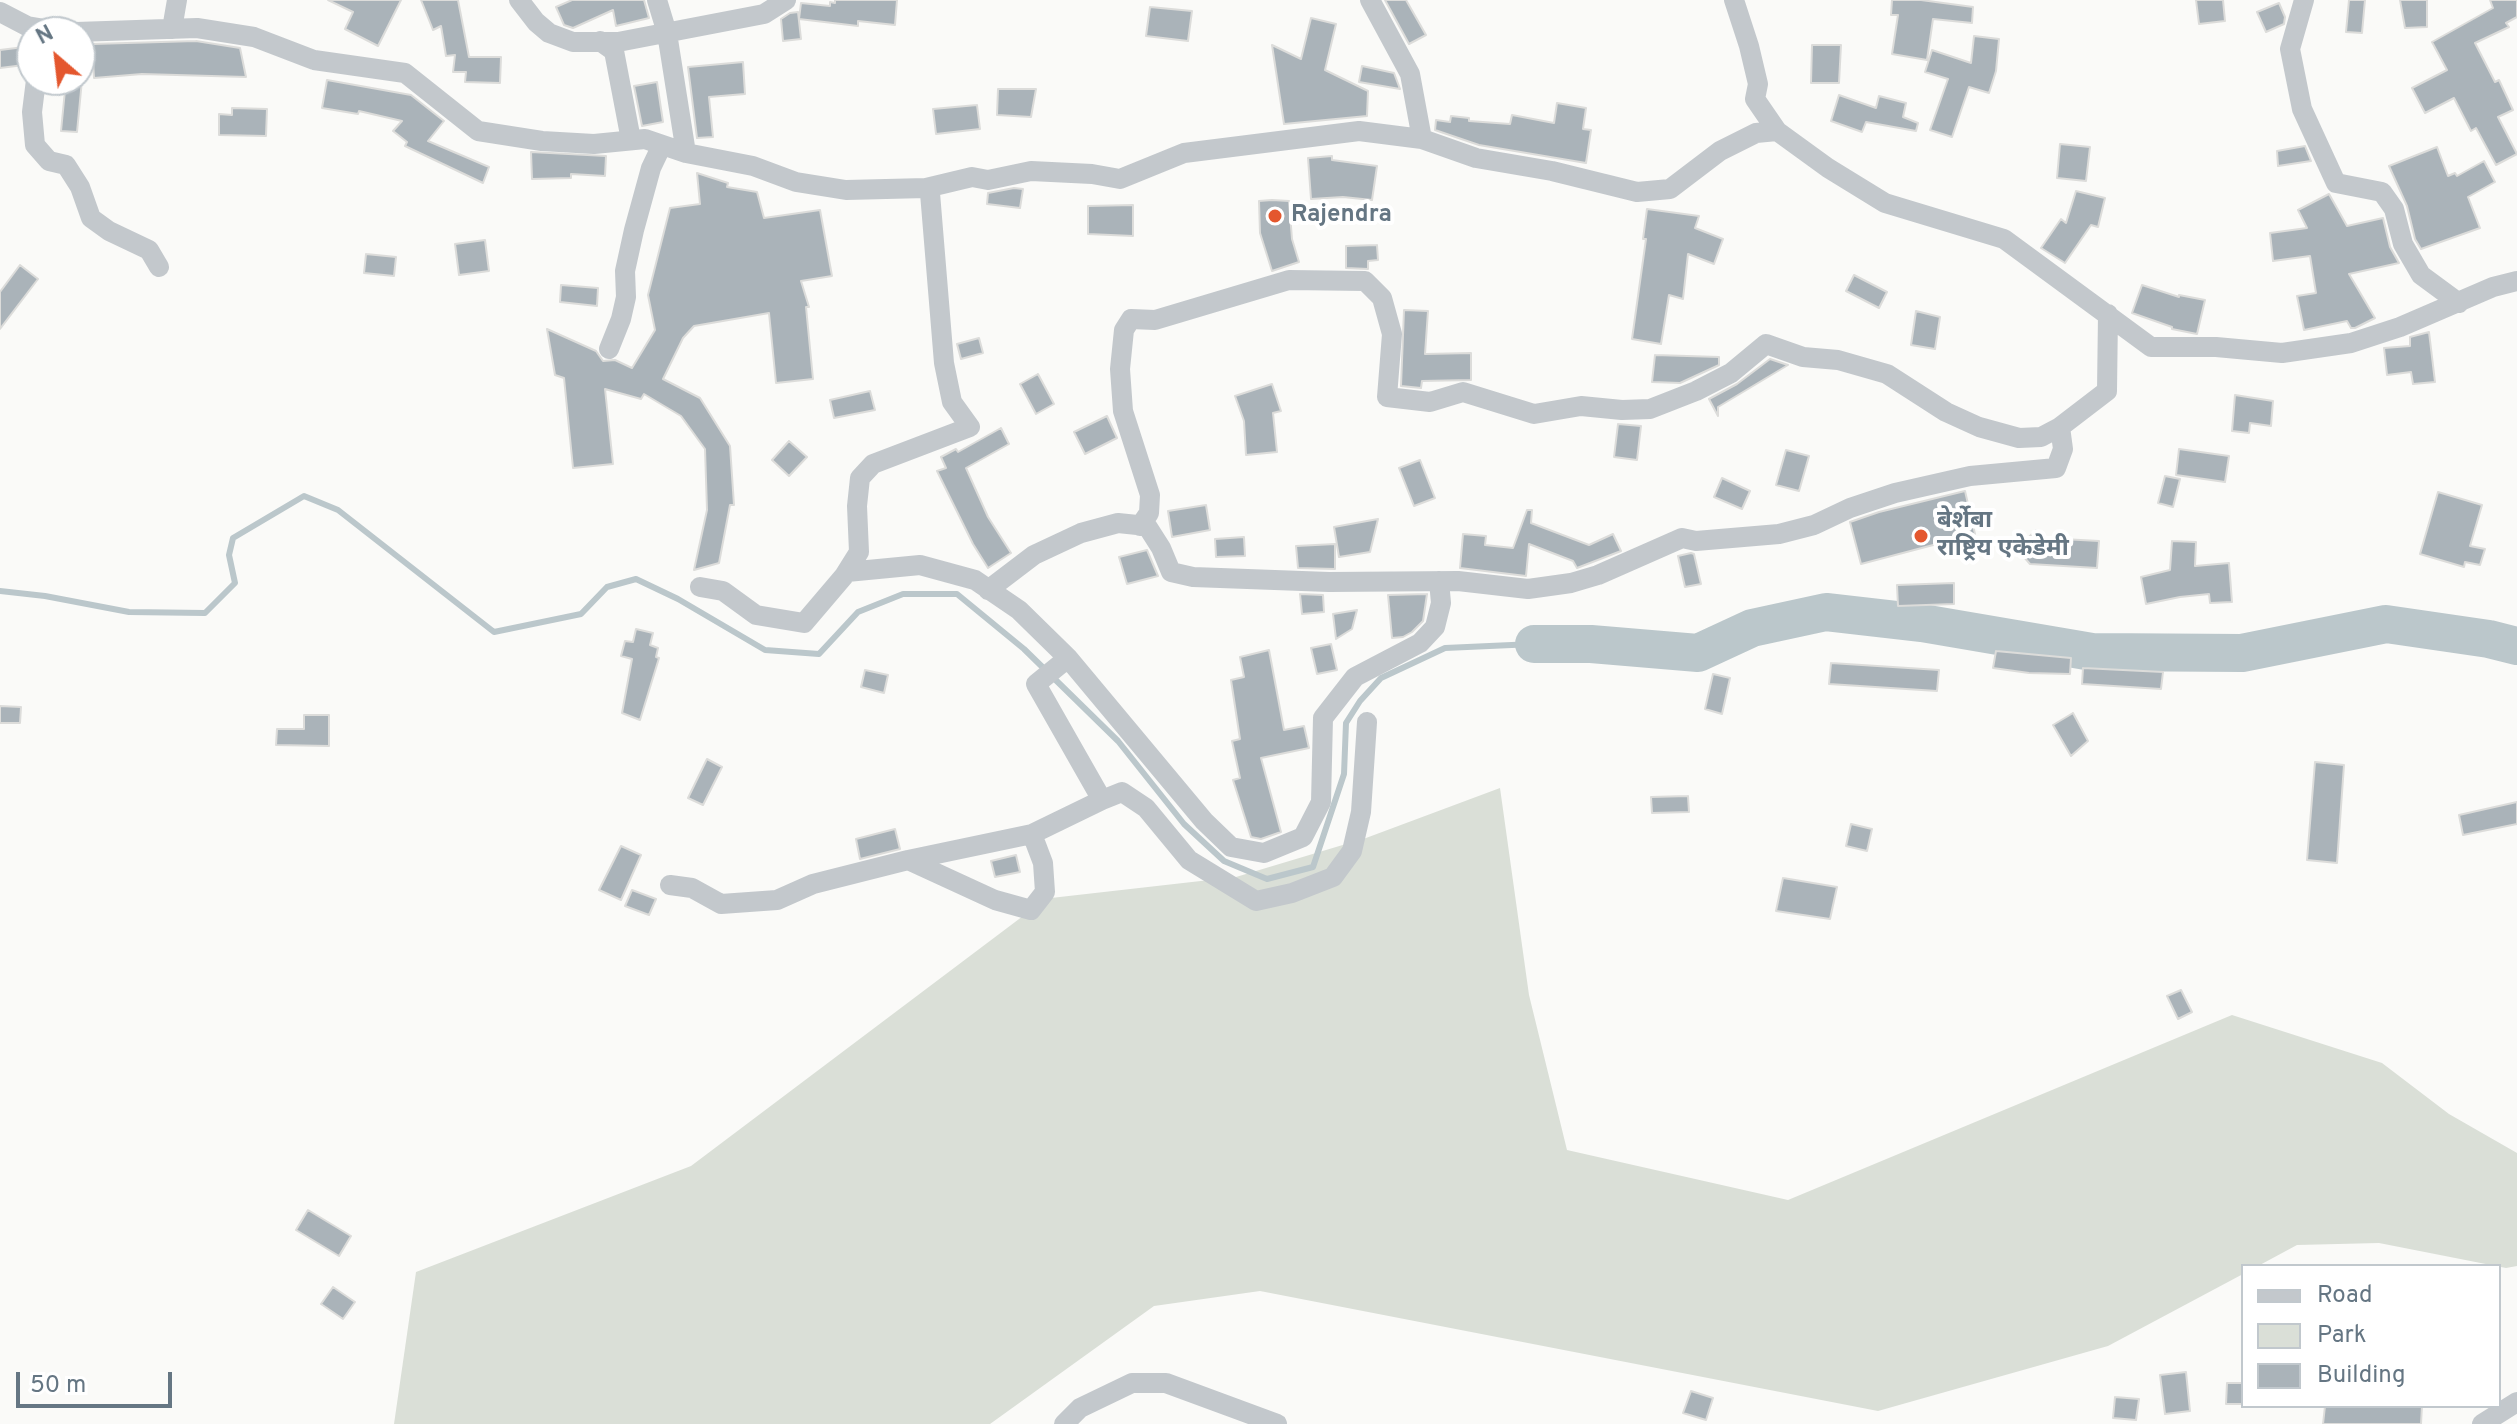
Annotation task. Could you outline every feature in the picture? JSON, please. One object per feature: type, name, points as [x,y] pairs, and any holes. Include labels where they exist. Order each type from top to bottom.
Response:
[{"type":"street","points":[[172,29],[177,0]]},
{"type":"street","points":[[519,0],[549,33],[573,42],[618,42],[764,14],[786,0]]},
{"type":"street","points":[[657,0],[667,33],[686,153]]},
{"type":"street","points":[[1370,0],[1410,74],[1422,139]]},
{"type":"street","points":[[1734,0],[1758,84],[1755,99],[1777,131],[1828,168],[1885,203],[2004,239],[2151,347],[2216,347],[2282,353],[2351,343],[2400,327],[2493,287],[2517,281]]},
{"type":"street","points":[[2304,0],[2290,49],[2302,109],[2336,183],[2382,192],[2394,209],[2403,244],[2421,275],[2459,303]]},
{"type":"street","points":[[96,31],[197,28],[254,37],[314,60],[405,73],[478,131],[542,141],[594,144],[645,139],[686,153],[753,166],[816,187],[846,190],[926,188],[972,177],[988,180],[1031,171],[1092,174],[1120,179],[1184,153],[1287,141],[1323,133],[1359,131],[1422,139],[1476,158],[1552,171],[1637,192],[1670,189],[1720,151],[1756,133],[1777,131]]},
{"type":"street","points":[[600,41],[614,51],[631,140]]},
{"type":"street","points":[[34,96],[35,145],[49,161],[66,165],[80,187],[91,218],[109,231],[149,250],[159,267]]},
{"type":"street","points":[[609,349],[626,297],[624,283],[634,230],[651,168],[662,145]]},
{"type":"street","points":[[700,587],[723,591],[756,615],[804,623],[847,572],[859,552],[857,506],[860,478],[873,464],[970,427],[952,402],[944,363],[930,193],[926,188]]},
{"type":"street","points":[[1140,526],[1149,513],[1150,495],[1123,411],[1120,369],[1124,330],[1131,319],[1168,317],[1289,280],[1365,281],[1382,298],[1392,334],[1387,397],[1430,402],[1463,392],[1534,414],[1581,406],[1650,409],[1731,373],[1766,344],[1803,357],[1838,360],[1887,374],[1946,412],[1979,427],[2019,438],[2041,437],[2060,427],[2107,391],[2108,314]]},
{"type":"street","points":[[988,590],[1034,555],[1081,533],[1118,523],[1147,526],[1171,572],[1193,577],[1329,582],[1439,581],[1528,589],[1571,583],[1598,575],[1682,538],[1696,541],[1779,534],[1814,525],[1850,508],[1910,490],[1970,476],[2056,468],[2063,449],[2060,427]]},
{"type":"street","points":[[847,572],[920,565],[975,580],[1019,610],[1068,658],[1204,821],[1231,847],[1264,853],[1303,837],[1321,802],[1323,718],[1355,677],[1420,643],[1435,627],[1441,603],[1439,581]]},
{"type":"street","points":[[1068,658],[1036,684],[1102,800]]},
{"type":"street","points":[[670,885],[692,888],[721,904],[777,900],[813,884],[1032,834],[1122,792],[1146,808],[1189,860],[1256,901],[1292,893],[1333,877],[1352,851],[1361,812],[1367,722]]},
{"type":"street","points":[[908,860],[995,900],[1031,910],[1045,892],[1043,863],[1032,834]]},
{"type":"street","points":[[1064,1424],[1080,1408],[1132,1383],[1166,1383],[1277,1424]]},
{"type":"street","points":[[2482,1424],[2517,1402]]},
{"type":"green space","points":[[1500,788],[1529,995],[1567,1150],[1788,1200],[2232,1015],[2382,1063],[2449,1114],[2517,1153],[2517,1266],[2506,1268],[2501,1264],[2486,1264],[2379,1243],[2297,1245],[2262,1264],[2241,1264],[2241,1275],[2108,1346],[1878,1411],[1260,1291],[1154,1306],[990,1424],[394,1424],[416,1272],[691,1166],[1051,898],[1236,877],[1366,838]]},
{"type":"building","points":[[328,0],[401,0],[378,46],[345,29],[353,12]]},
{"type":"building","points":[[421,0],[458,0],[469,57],[501,57],[500,83],[465,82],[466,72],[453,72],[455,55],[446,56],[441,26],[433,30]]},
{"type":"building","points":[[572,0],[644,0],[649,18],[616,26],[613,10],[573,28],[564,25],[556,7]]},
{"type":"building","points":[[835,0],[897,0],[895,25],[858,21],[858,26],[799,19],[801,3],[830,6],[830,2],[835,3]]},
{"type":"building","points":[[1385,0],[1406,0],[1426,35],[1409,44]]},
{"type":"building","points":[[1892,0],[1921,0],[1973,7],[1972,23],[1933,19],[1927,60],[1892,54],[1898,15],[1891,15]]},
{"type":"building","points":[[2196,0],[2223,0],[2225,21],[2199,24]]},
{"type":"building","points":[[2349,0],[2365,0],[2362,33],[2346,32]]},
{"type":"building","points":[[2400,0],[2427,0],[2427,27],[2405,28]]},
{"type":"building","points":[[2490,0],[2517,0],[2517,17],[2506,23],[2509,27],[2475,43],[2495,82],[2499,80],[2513,110],[2498,117],[2517,154],[2496,165],[2476,128],[2471,131],[2454,98],[2425,113],[2412,88],[2447,70],[2432,42],[2493,8]]},
{"type":"building","points":[[2279,3],[2285,17],[2284,24],[2266,32],[2257,12]]},
{"type":"building","points":[[1150,7],[1192,11],[1188,41],[1146,36]]},
{"type":"building","points":[[798,12],[801,39],[783,41],[781,19]]},
{"type":"building","points":[[1311,18],[1336,24],[1325,70],[1368,91],[1367,116],[1284,124],[1272,45],[1301,59]]},
{"type":"building","points":[[1974,36],[1999,39],[1996,71],[1989,93],[1969,87],[1952,137],[1930,130],[1948,79],[1925,72],[1932,50],[1971,63]]},
{"type":"building","points":[[196,41],[240,48],[246,77],[142,74],[96,78],[96,44]]},
{"type":"building","points":[[1812,45],[1841,45],[1839,83],[1811,83]]},
{"type":"building","points":[[16,48],[16,66],[0,68],[0,50]]},
{"type":"building","points":[[743,62],[745,94],[709,97],[713,137],[697,138],[688,67]]},
{"type":"building","points":[[1362,66],[1394,73],[1400,89],[1359,82]]},
{"type":"building","points":[[327,80],[411,95],[444,121],[428,141],[489,167],[483,183],[405,146],[407,142],[393,131],[402,121],[359,111],[358,114],[322,108]]},
{"type":"building","points":[[657,82],[663,122],[642,126],[634,86]]},
{"type":"building","points":[[998,89],[1036,89],[1031,117],[997,115]]},
{"type":"building","points":[[1839,95],[1876,108],[1879,96],[1906,103],[1903,117],[1918,123],[1916,131],[1866,122],[1862,132],[1831,121]]},
{"type":"building","points":[[64,96],[80,96],[77,132],[61,131]]},
{"type":"building","points":[[1557,103],[1586,108],[1583,129],[1591,130],[1586,163],[1479,145],[1435,130],[1436,120],[1450,122],[1451,116],[1469,118],[1469,121],[1510,124],[1512,115],[1554,123]]},
{"type":"building","points":[[977,105],[980,129],[936,134],[933,109]]},
{"type":"building","points":[[232,108],[267,109],[266,136],[219,135],[219,114],[232,115]]},
{"type":"building","points":[[2060,144],[2090,147],[2086,181],[2057,178]]},
{"type":"building","points":[[2305,146],[2311,161],[2278,166],[2277,151]]},
{"type":"building","points":[[2437,147],[2448,176],[2455,173],[2457,176],[2484,161],[2495,182],[2468,197],[2480,228],[2421,249],[2415,239],[2407,206],[2389,166]]},
{"type":"building","points":[[531,152],[606,156],[605,176],[571,174],[571,178],[532,179]]},
{"type":"building","points":[[1332,156],[1332,160],[1377,166],[1372,200],[1343,197],[1311,199],[1308,158]]},
{"type":"building","points":[[697,173],[728,183],[727,187],[757,192],[764,218],[820,210],[832,276],[801,281],[809,307],[806,307],[813,379],[776,383],[769,313],[694,326],[683,338],[663,379],[700,398],[730,446],[734,505],[730,505],[719,563],[694,570],[707,510],[705,449],[681,416],[644,394],[641,399],[605,389],[613,464],[573,468],[564,378],[555,375],[547,329],[596,351],[603,361],[615,360],[632,368],[655,330],[648,295],[670,208],[700,204]]},
{"type":"building","points":[[1023,189],[1020,208],[987,204],[988,193]]},
{"type":"building","points":[[2076,191],[2105,198],[2098,227],[2091,225],[2065,263],[2041,248],[2061,219],[2066,223]]},
{"type":"building","points":[[2329,194],[2347,226],[2383,218],[2390,247],[2399,263],[2349,274],[2375,318],[2355,328],[2351,328],[2347,321],[2304,330],[2297,296],[2316,293],[2310,256],[2273,261],[2270,233],[2307,228],[2298,210]]},
{"type":"building","points":[[1259,201],[1289,201],[1292,239],[1299,262],[1272,271],[1260,233]]},
{"type":"building","points":[[1133,205],[1133,236],[1088,234],[1088,206]]},
{"type":"building","points":[[1647,209],[1699,216],[1695,228],[1723,239],[1714,264],[1688,254],[1683,299],[1669,295],[1661,344],[1632,339],[1646,239],[1643,239]]},
{"type":"building","points":[[485,240],[489,271],[459,275],[455,244]]},
{"type":"building","points":[[1377,245],[1378,260],[1368,261],[1368,269],[1346,268],[1346,246]]},
{"type":"building","points":[[366,254],[396,257],[394,276],[364,273]]},
{"type":"building","points":[[20,265],[38,279],[0,329],[0,292]]},
{"type":"building","points":[[1854,275],[1887,292],[1879,308],[1846,291]]},
{"type":"building","points":[[561,285],[598,288],[597,306],[560,302]]},
{"type":"building","points":[[2142,285],[2179,297],[2205,300],[2197,334],[2172,329],[2132,313]]},
{"type":"building","points":[[1404,310],[1428,311],[1425,354],[1471,353],[1471,380],[1422,381],[1421,388],[1401,386]]},
{"type":"building","points":[[1916,311],[1940,317],[1935,349],[1911,345]]},
{"type":"building","points":[[2429,332],[2435,382],[2413,384],[2411,372],[2387,375],[2384,348],[2410,346],[2410,337]]},
{"type":"building","points":[[979,338],[983,353],[961,359],[957,344]]},
{"type":"building","points":[[1655,355],[1719,357],[1719,365],[1680,383],[1652,382]]},
{"type":"building","points":[[1770,359],[1788,365],[1718,407],[1718,416],[1709,399],[1737,384]]},
{"type":"building","points":[[1038,374],[1054,404],[1036,414],[1020,384]]},
{"type":"building","points":[[1272,384],[1281,411],[1273,413],[1277,452],[1246,455],[1244,421],[1235,396]]},
{"type":"building","points":[[870,391],[875,410],[834,418],[830,400]]},
{"type":"building","points":[[2235,395],[2273,401],[2271,426],[2250,423],[2249,433],[2232,431]]},
{"type":"building","points":[[1107,416],[1117,438],[1085,454],[1074,432]]},
{"type":"building","points":[[1618,424],[1641,426],[1637,460],[1614,457]]},
{"type":"building","points":[[1001,428],[1009,444],[966,468],[988,517],[1011,553],[988,568],[937,471],[946,468],[941,457],[956,449],[958,452]]},
{"type":"building","points":[[789,441],[807,457],[789,476],[772,460]]},
{"type":"building","points":[[2179,449],[2229,456],[2225,482],[2176,475]]},
{"type":"building","points":[[1786,450],[1809,456],[1799,491],[1776,485]]},
{"type":"building","points":[[1420,460],[1435,498],[1414,506],[1399,468]]},
{"type":"building","points":[[2165,476],[2180,479],[2173,507],[2158,503]]},
{"type":"building","points":[[1722,478],[1750,491],[1742,509],[1714,497]]},
{"type":"building","points":[[1965,491],[1975,534],[1861,564],[1850,522]]},
{"type":"building","points":[[2438,492],[2482,505],[2470,546],[2485,549],[2480,565],[2465,562],[2464,567],[2420,554]]},
{"type":"building","points":[[1206,505],[1210,530],[1172,537],[1168,511]]},
{"type":"building","points":[[1527,510],[1532,510],[1531,523],[1589,545],[1613,534],[1621,551],[1577,568],[1573,561],[1529,544],[1526,576],[1460,568],[1463,534],[1486,536],[1485,545],[1513,548]]},
{"type":"building","points":[[1378,519],[1370,552],[1339,557],[1334,527]]},
{"type":"building","points":[[2036,530],[2044,538],[2099,541],[2097,568],[2030,564],[2017,549]]},
{"type":"building","points":[[1244,537],[1245,556],[1216,557],[1215,539]]},
{"type":"building","points":[[2172,541],[2196,542],[2195,566],[2229,563],[2232,602],[2210,603],[2209,594],[2146,604],[2141,577],[2170,570]]},
{"type":"building","points":[[1335,544],[1335,569],[1298,568],[1296,546]]},
{"type":"building","points":[[1147,550],[1158,576],[1127,584],[1119,557]]},
{"type":"building","points":[[1694,554],[1701,584],[1685,587],[1678,556]]},
{"type":"building","points":[[1954,583],[1954,604],[1898,606],[1897,585]]},
{"type":"building","points":[[1300,594],[1323,595],[1324,612],[1302,614]]},
{"type":"building","points":[[1427,594],[1423,621],[1403,637],[1392,638],[1388,595]]},
{"type":"building","points":[[1357,610],[1352,629],[1336,639],[1333,614]]},
{"type":"building","points":[[636,629],[653,633],[650,645],[658,648],[656,657],[659,658],[640,720],[622,713],[632,659],[621,656],[625,641],[633,642]]},
{"type":"building","points":[[1331,644],[1337,670],[1317,674],[1311,648]]},
{"type":"building","points":[[1269,650],[1284,730],[1304,726],[1309,748],[1261,758],[1281,832],[1261,839],[1251,837],[1233,780],[1240,778],[1232,741],[1240,739],[1231,680],[1244,677],[1240,657]]},
{"type":"building","points":[[1996,651],[2071,658],[2070,674],[1993,668]]},
{"type":"building","points":[[1831,663],[1939,670],[1937,691],[1829,684]]},
{"type":"building","points":[[2083,668],[2163,672],[2161,689],[2082,684]]},
{"type":"building","points":[[865,670],[888,675],[884,693],[861,687]]},
{"type":"building","points":[[1713,674],[1730,678],[1722,714],[1705,709]]},
{"type":"building","points":[[0,706],[21,707],[20,723],[0,723]]},
{"type":"building","points":[[2073,713],[2088,741],[2071,756],[2053,725]]},
{"type":"building","points":[[304,715],[329,715],[329,746],[276,745],[277,729],[304,729]]},
{"type":"building","points":[[707,759],[722,767],[703,805],[688,798]]},
{"type":"building","points":[[2315,762],[2344,765],[2337,863],[2307,860]]},
{"type":"building","points":[[1688,796],[1689,812],[1652,813],[1651,797]]},
{"type":"building","points":[[2517,802],[2517,824],[2463,835],[2459,815]]},
{"type":"building","points":[[1851,824],[1872,829],[1867,851],[1846,846]]},
{"type":"building","points":[[895,829],[900,849],[860,859],[856,839]]},
{"type":"building","points":[[621,846],[641,855],[621,900],[599,890]]},
{"type":"building","points":[[1016,855],[1020,872],[995,877],[991,861]]},
{"type":"building","points":[[1783,878],[1837,887],[1830,919],[1776,911]]},
{"type":"building","points":[[632,890],[656,899],[649,915],[625,906]]},
{"type":"building","points":[[2181,990],[2192,1012],[2178,1019],[2167,996]]},
{"type":"building","points":[[308,1210],[351,1236],[339,1256],[296,1230]]},
{"type":"building","points":[[333,1287],[355,1302],[343,1319],[321,1304]]},
{"type":"building","points":[[2186,1372],[2190,1411],[2165,1414],[2160,1375]]},
{"type":"building","points":[[2227,1383],[2241,1383],[2241,1404],[2226,1404]]},
{"type":"building","points":[[1691,1391],[1713,1398],[1706,1420],[1683,1413]]},
{"type":"building","points":[[2115,1397],[2139,1399],[2136,1420],[2113,1418]]},
{"type":"building","points":[[2325,1408],[2422,1408],[2421,1424],[2323,1424]]},
{"type":"waterway","points":[[0,591],[129,612],[205,613],[235,583],[229,555],[233,538],[304,496],[338,510],[494,632],[581,614],[607,587],[636,579],[678,599],[765,650],[819,654],[858,612],[903,594],[957,594],[1024,649],[1118,741],[1184,824],[1224,861],[1267,879],[1313,867],[1344,774],[1346,723],[1360,701],[1381,678],[1445,648],[1534,644]]},
{"type":"waterway","points":[[1534,644],[1591,644],[1698,653],[1752,628],[1826,612],[1922,623],[2092,652],[2242,653],[2386,624],[2517,646]]},
{"type":"place","name":"Rajendra","points":[[1275,216]]},
{"type":"place","name":"बेर्शेबा राष्ट्रिय एकेडेमी","points":[[1921,536]]}]
